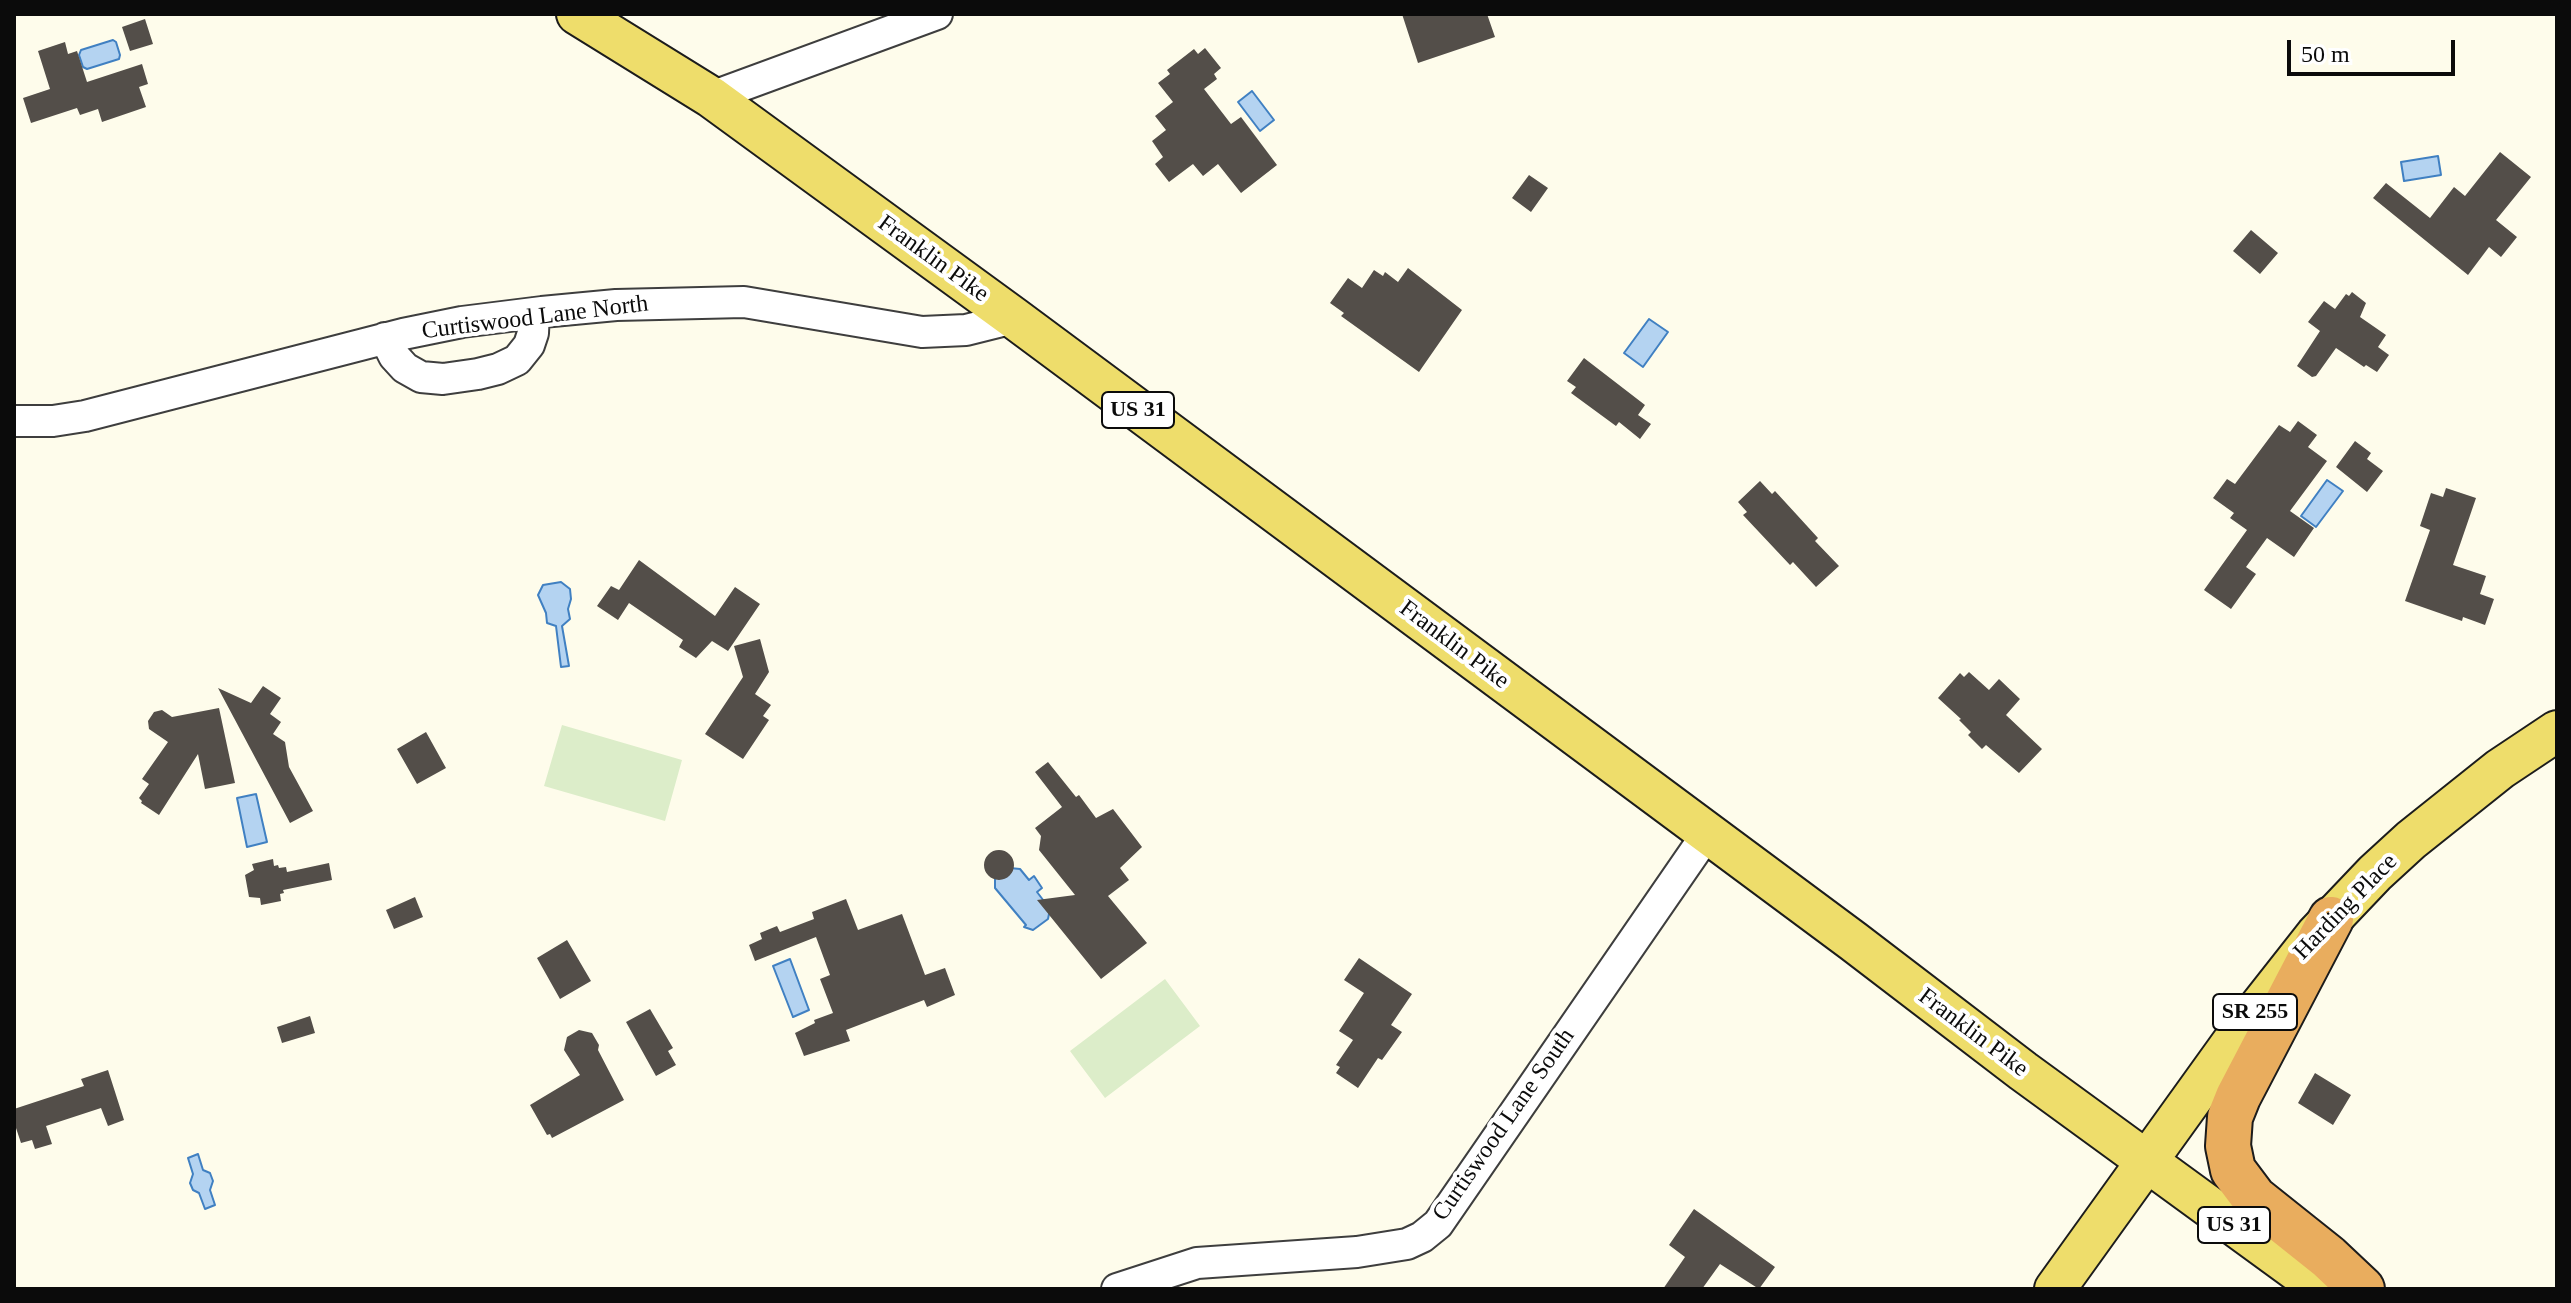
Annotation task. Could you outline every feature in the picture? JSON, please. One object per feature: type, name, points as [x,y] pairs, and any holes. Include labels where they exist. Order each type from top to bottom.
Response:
[{"type":"highway","points":[[2331,919],[2238,1097],[2230,1117],[2228,1146],[2233,1170],[2254,1198],[2328,1257],[2362,1289]]},
{"type":"main road","name":"Franklin Pike","points":[[577,14],[711,97],[1014,318],[2322,1289]]},
{"type":"main road","name":"Harding Place","points":[[2055,1289],[2274,986],[2331,919],[2375,873],[2456,802],[2557,731]]},
{"type":"street","points":[[711,97],[937,14]]},
{"type":"street","name":"Curtiswood Lane North","points":[[14,421],[53,421],[85,416],[385,338],[462,322],[534,313],[616,305],[744,302],[922,332],[966,330],[1014,318]]},
{"type":"street","points":[[385,338],[394,356],[405,368],[421,377],[443,379],[478,374],[517,360],[529,345],[534,313]]},
{"type":"street","name":"Curtiswood Lane South","points":[[1117,1289],[1197,1263],[1357,1252],[1407,1244],[1422,1237],[1438,1224],[1707,834]]},
{"type":"green space","points":[[562,725],[682,760],[665,821],[544,786]]},
{"type":"green space","points":[[1165,979],[1200,1026],[1105,1098],[1070,1051]]},
{"type":"water","points":[[113,40],[119,59],[87,69],[83,67],[79,55],[81,50]]},
{"type":"water","points":[[1252,91],[1274,120],[1260,131],[1238,102]]},
{"type":"water","points":[[2438,156],[2441,175],[2404,181],[2401,162]]},
{"type":"water","points":[[1649,319],[1668,332],[1643,367],[1624,353]]},
{"type":"water","points":[[2327,480],[2343,491],[2316,527],[2301,516]]},
{"type":"water","points":[[561,582],[570,589],[571,599],[568,609],[570,619],[562,626],[569,666],[561,667],[556,626],[547,623],[538,595],[543,585]]},
{"type":"water","points":[[256,794],[267,842],[247,847],[237,798]]},
{"type":"water","points":[[1010,868],[1020,869],[1029,880],[1034,876],[1042,888],[1037,892],[1050,909],[1048,919],[1033,930],[1024,927],[1026,925],[995,888],[995,879]]},
{"type":"water","points":[[790,959],[809,1010],[793,1017],[773,966]]},
{"type":"water","points":[[198,1154],[203,1170],[210,1173],[213,1181],[210,1190],[215,1205],[205,1209],[199,1193],[193,1190],[190,1183],[193,1174],[188,1158]]},
{"type":"building","points":[[1402,14],[1487,14],[1495,37],[1418,63]]},
{"type":"building","points":[[145,19],[153,44],[130,51],[122,27]]},
{"type":"building","points":[[65,42],[68,54],[77,51],[87,82],[142,64],[148,84],[139,87],[146,107],[102,122],[98,109],[80,115],[77,108],[31,123],[23,98],[50,89],[38,51]]},
{"type":"building","points":[[1205,48],[1221,68],[1214,74],[1217,79],[1204,89],[1231,124],[1241,117],[1277,165],[1241,193],[1218,164],[1203,176],[1193,164],[1169,182],[1155,164],[1163,157],[1152,141],[1166,130],[1155,116],[1173,102],[1158,83],[1170,74],[1167,70],[1194,49],[1198,54]]},
{"type":"building","points":[[2500,152],[2531,177],[2496,220],[2517,237],[2501,257],[2489,247],[2468,275],[2373,198],[2386,183],[2430,218],[2454,187],[2465,196]]},
{"type":"building","points":[[1529,175],[1548,188],[1531,212],[1512,198]]},
{"type":"building","points":[[2251,230],[2278,253],[2260,274],[2233,251]]},
{"type":"building","points":[[1408,268],[1462,310],[1419,372],[1341,316],[1344,313],[1330,303],[1348,278],[1362,288],[1374,270],[1383,276],[1385,272],[1398,282]]},
{"type":"building","points":[[2352,292],[2366,303],[2360,317],[2386,335],[2378,347],[2389,355],[2377,372],[2336,348],[2316,376],[2312,377],[2297,366],[2320,331],[2308,322],[2324,301],[2335,309],[2346,294],[2349,296]]},
{"type":"building","points":[[1584,358],[1645,405],[1638,415],[1651,424],[1640,439],[1619,422],[1616,426],[1571,393],[1576,387],[1567,381]]},
{"type":"building","points":[[2298,421],[2317,435],[2308,447],[2327,461],[2290,511],[2314,528],[2294,557],[2267,538],[2246,567],[2256,574],[2231,609],[2204,590],[2247,530],[2230,518],[2234,513],[2213,498],[2227,479],[2235,484],[2279,425],[2290,432]]},
{"type":"building","points":[[2355,441],[2371,453],[2367,459],[2383,471],[2367,492],[2336,467]]},
{"type":"building","points":[[1760,481],[1772,494],[1775,491],[1839,566],[1816,587],[1793,562],[1790,565],[1743,515],[1747,512],[1738,502]]},
{"type":"building","points":[[2446,488],[2476,498],[2453,565],[2486,576],[2480,594],[2494,599],[2485,625],[2463,617],[2462,621],[2405,601],[2430,530],[2420,526],[2431,493],[2443,497]]},
{"type":"building","points":[[639,560],[715,616],[735,587],[760,604],[728,651],[712,641],[696,658],[679,647],[683,640],[629,603],[618,620],[597,606],[611,586],[619,590]]},
{"type":"building","points":[[760,639],[769,672],[755,694],[771,705],[763,716],[769,720],[743,759],[705,734],[743,677],[734,646]]},
{"type":"building","points":[[1969,672],[1989,690],[1999,679],[2020,699],[2006,715],[2042,749],[2019,773],[1986,745],[1982,749],[1968,735],[1971,732],[1961,719],[1938,698],[1960,673],[1964,677]]},
{"type":"building","points":[[263,686],[281,698],[270,714],[281,722],[273,734],[285,742],[289,767],[313,811],[290,823],[218,688],[251,703]]},
{"type":"building","points":[[219,708],[235,783],[205,789],[198,754],[159,815],[141,803],[139,798],[149,784],[142,779],[168,742],[149,729],[148,721],[154,712],[162,710],[172,717]]},
{"type":"building","points":[[426,732],[446,768],[417,784],[397,749]]},
{"type":"building","points":[[1048,762],[1096,818],[1113,809],[1142,847],[1120,868],[1129,880],[1108,896],[1147,943],[1101,979],[1037,900],[1075,895],[1039,850],[1041,836],[1035,828],[1062,807],[1035,772]]},
{"type":"building","points":[[999,850],[1010,854],[1014,865],[1010,876],[999,880],[988,876],[984,865],[988,854]]},
{"type":"building","points":[[273,859],[274,866],[286,867],[287,872],[329,863],[332,880],[283,890],[281,901],[261,905],[260,898],[249,897],[245,875],[254,870],[252,864]]},
{"type":"building","points":[[415,897],[423,917],[394,929],[386,910]]},
{"type":"building","points":[[846,899],[858,930],[902,914],[925,975],[945,968],[955,995],[927,1007],[924,1000],[846,1030],[850,1041],[804,1056],[795,1033],[815,1023],[814,1020],[833,1013],[820,979],[830,975],[816,937],[755,961],[749,945],[762,939],[760,933],[777,926],[780,932],[814,919],[812,912]]},
{"type":"building","points":[[567,940],[591,981],[560,999],[537,958]]},
{"type":"building","points":[[1359,958],[1412,994],[1391,1025],[1402,1032],[1382,1060],[1378,1058],[1358,1088],[1336,1073],[1340,1067],[1336,1065],[1353,1040],[1339,1031],[1364,993],[1344,980]]},
{"type":"building","points":[[650,1009],[673,1048],[668,1051],[676,1065],[656,1076],[626,1022]]},
{"type":"building","points":[[310,1016],[315,1033],[282,1043],[277,1027]]},
{"type":"building","points":[[579,1030],[592,1033],[624,1100],[552,1138],[550,1134],[547,1135],[530,1105],[580,1075],[564,1050],[567,1037]]},
{"type":"building","points":[[108,1070],[124,1120],[108,1126],[101,1108],[46,1126],[52,1144],[35,1149],[32,1140],[21,1143],[14,1122],[14,1109],[84,1086],[81,1079]]},
{"type":"building","points":[[2315,1073],[2351,1095],[2333,1125],[2298,1103]]},
{"type":"building","points":[[1694,1209],[1775,1267],[1759,1289],[1720,1264],[1702,1289],[1663,1289],[1685,1257],[1669,1245]]}]
